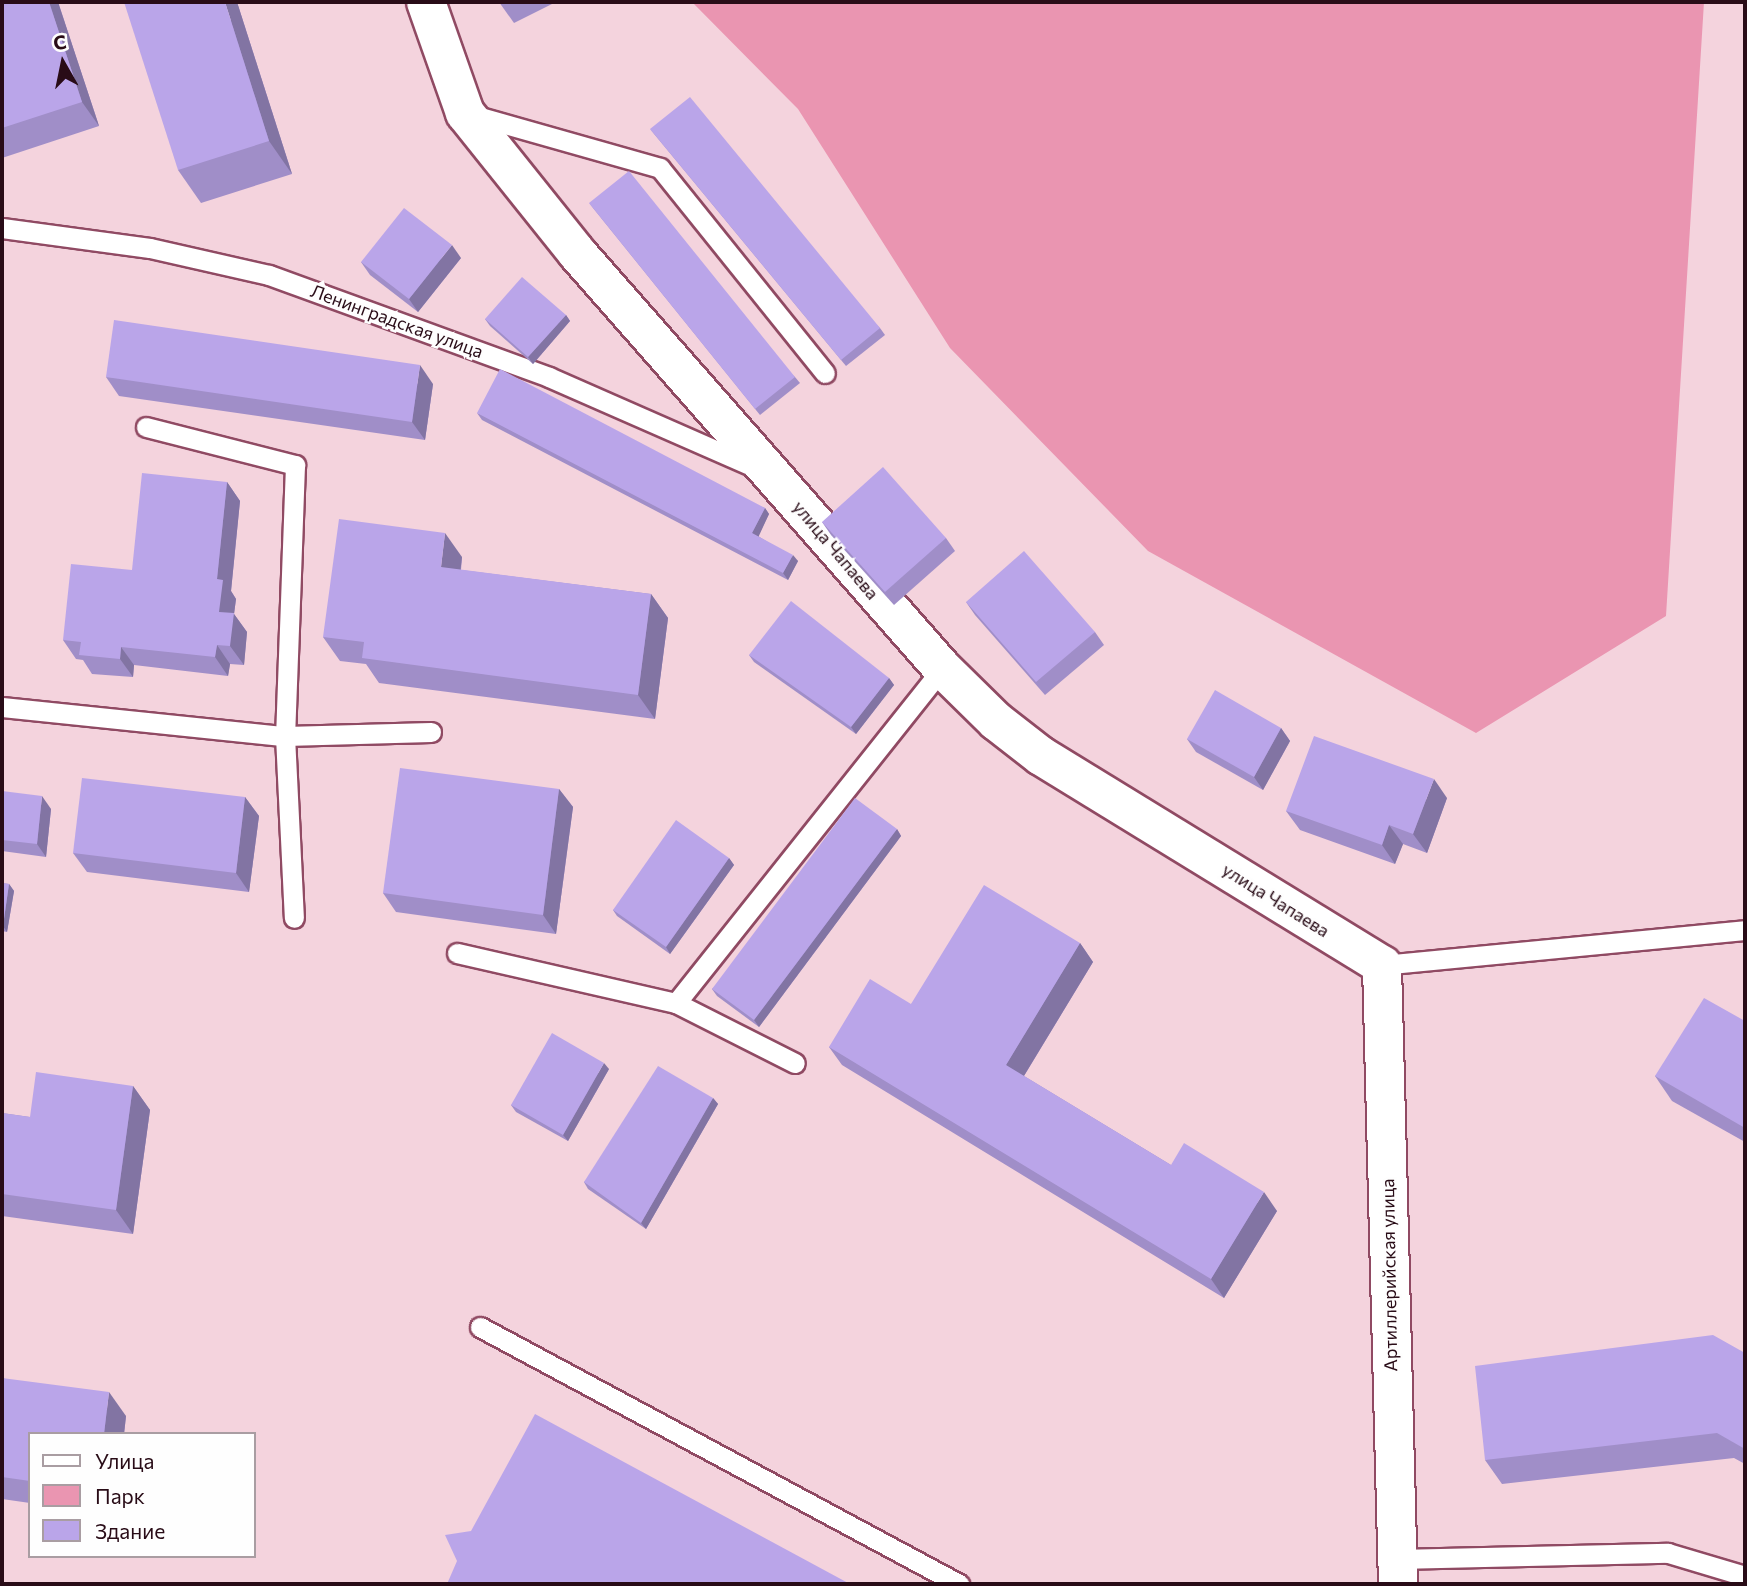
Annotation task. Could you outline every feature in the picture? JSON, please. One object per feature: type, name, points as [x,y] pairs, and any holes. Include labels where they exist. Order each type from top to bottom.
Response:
[{"type":"street","name":"улица Чапаева","points":[[426,2],[465,113],[577,253],[774,476],[864,585],[942,668],[996,720],[1041,756],[1382,965]]},
{"type":"street","name":"Артиллерийская улица","points":[[1382,965],[1398,1571]]},
{"type":"lane","points":[[465,113],[660,168],[825,373]]},
{"type":"lane","name":"Ленинградская улица","points":[[2,228],[150,248],[269,275],[550,377],[774,476]]},
{"type":"lane","points":[[146,427],[295,465],[285,736],[294,918]]},
{"type":"lane","points":[[676,1003],[942,668]]},
{"type":"lane","points":[[2,708],[285,736],[430,732]]},
{"type":"lane","points":[[1382,965],[1745,930]]},
{"type":"lane","points":[[457,953],[676,1003],[795,1063]]},
{"type":"lane","points":[[480,1327],[959,1584]]},
{"type":"lane","points":[[1398,1571],[1668,1553],[1745,1576]]},
{"type":"green space","points":[[692,2],[1704,2],[1666,616],[1476,733],[1148,551],[950,348],[798,109]]},
{"type":"building","points":[[2,2],[49,2],[82,102],[2,128]]},
{"type":"building","points":[[124,2],[225,2],[269,141],[178,170]]},
{"type":"building","points":[[690,97],[880,328],[841,360],[650,129]]},
{"type":"building","points":[[629,171],[795,377],[755,409],[589,203]]},
{"type":"building","points":[[404,208],[452,245],[409,299],[361,262]]},
{"type":"building","points":[[522,277],[566,315],[528,357],[485,319]]},
{"type":"building","points":[[114,320],[420,365],[412,422],[106,377]]},
{"type":"building","points":[[500,369],[765,508],[752,533],[793,555],[783,573],[477,413]]},
{"type":"building","points":[[883,467],[946,538],[885,592],[822,522]]},
{"type":"building","points":[[142,473],[227,482],[217,579],[223,580],[219,612],[234,613],[230,646],[217,645],[215,657],[121,647],[120,659],[79,655],[81,642],[63,640],[71,564],[132,570]]},
{"type":"building","points":[[339,519],[445,533],[441,567],[651,594],[638,695],[362,658],[364,642],[323,637]]},
{"type":"building","points":[[1024,551],[1095,632],[1036,682],[966,602]]},
{"type":"building","points":[[791,601],[889,678],[851,727],[749,655]]},
{"type":"building","points":[[1215,690],[1281,728],[1254,777],[1187,739]]},
{"type":"building","points":[[1314,736],[1434,779],[1413,834],[1389,825],[1382,845],[1286,811]]},
{"type":"building","points":[[400,768],[559,789],[543,915],[383,893]]},
{"type":"building","points":[[82,778],[245,797],[236,873],[73,853]]},
{"type":"building","points":[[2,791],[42,796],[37,844],[2,840]]},
{"type":"building","points":[[855,798],[897,829],[754,1020],[712,989]]},
{"type":"building","points":[[676,820],[729,858],[666,947],[613,910]]},
{"type":"building","points":[[2,883],[9,884],[3,926],[2,925]]},
{"type":"building","points":[[984,885],[1080,943],[1006,1065],[1171,1165],[1184,1143],[1264,1192],[1211,1279],[829,1047],[870,979],[911,1004]]},
{"type":"building","points":[[1704,998],[1745,1021],[1745,1128],[1655,1076]]},
{"type":"building","points":[[552,1033],[604,1063],[563,1135],[511,1105]]},
{"type":"building","points":[[658,1066],[713,1098],[641,1223],[584,1182]]},
{"type":"building","points":[[36,1072],[133,1086],[116,1210],[2,1194],[2,1113],[30,1117]]},
{"type":"building","points":[[1713,1335],[1745,1353],[1745,1449],[1717,1433],[1485,1460],[1475,1366]]},
{"type":"building","points":[[2,1378],[109,1392],[104,1432],[28,1432],[28,1481],[2,1477]]},
{"type":"building","points":[[535,1414],[850,1584],[447,1584],[457,1561],[445,1535],[471,1531]]}]
